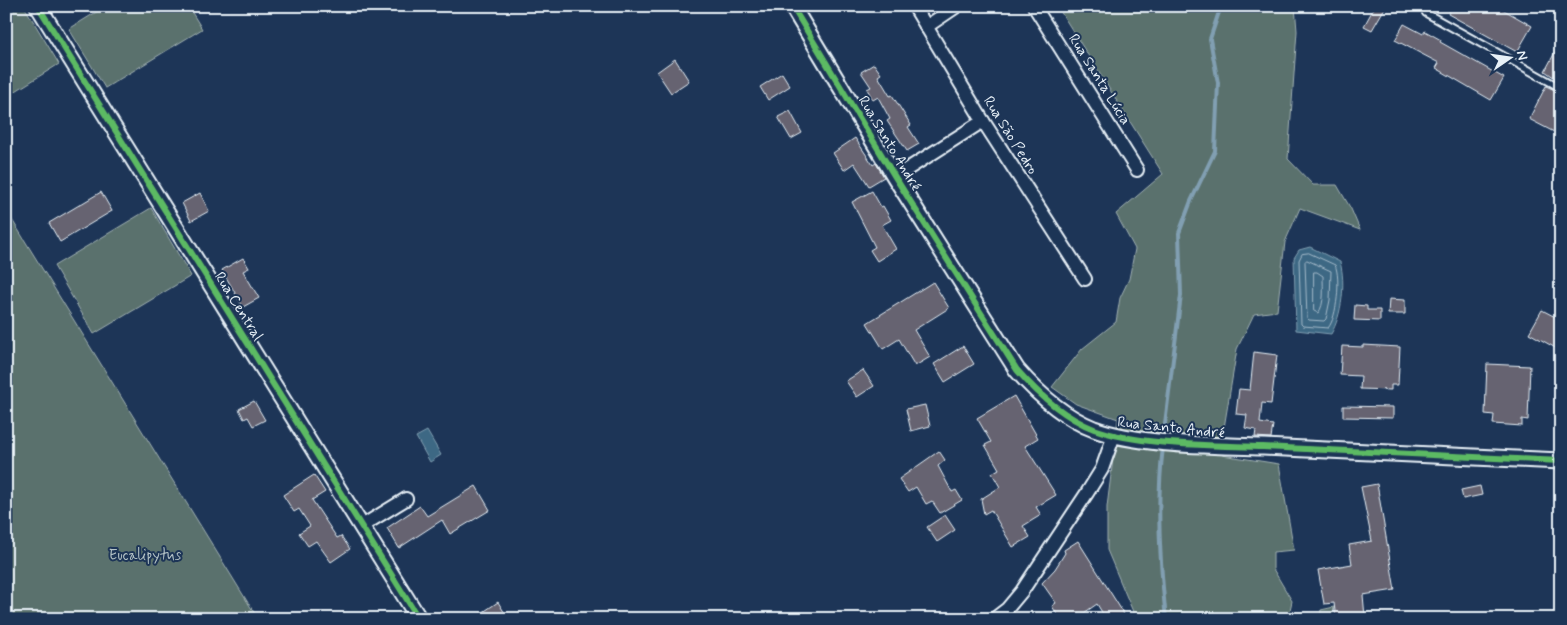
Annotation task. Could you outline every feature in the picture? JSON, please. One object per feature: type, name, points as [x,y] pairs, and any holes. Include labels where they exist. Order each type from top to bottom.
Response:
[{"type":"street","name":"Rua Central","points":[[38,6],[419,619]]},
{"type":"street","name":"Rua Santo André","points":[[792,6],[895,177],[1017,370],[1036,392],[1053,406],[1082,423],[1114,435],[1181,443],[1561,461]]},
{"type":"street","name":"Rua São Pedro","points":[[914,6],[983,121],[1085,279]]},
{"type":"street","points":[[926,27],[957,6]]},
{"type":"street","name":"Rua Santa Lúcia","points":[[1034,6],[1138,170]]},
{"type":"street","points":[[895,177],[983,121]]},
{"type":"street","points":[[994,619],[1007,609],[1022,591],[1082,501],[1102,469],[1114,435]]},
{"type":"street","points":[[362,526],[406,499]]},
{"type":"lane","points":[[1426,12],[1561,88]]},
{"type":"green space","points":[[19,6],[24,6],[59,64],[6,97],[6,14]]},
{"type":"green space","points":[[106,6],[188,6],[202,29],[105,88],[69,29]]},
{"type":"green space","points":[[1057,6],[1295,6],[1297,31],[1288,159],[1313,185],[1337,185],[1351,209],[1360,230],[1300,208],[1285,242],[1277,311],[1254,314],[1237,349],[1223,434],[1222,455],[1279,464],[1294,550],[1273,552],[1273,569],[1292,601],[1288,619],[1135,619],[1107,550],[1107,507],[1118,419],[1076,404],[1052,387],[1082,349],[1116,322],[1120,298],[1129,279],[1135,249],[1116,214],[1163,174]]},
{"type":"green space","points":[[151,208],[191,276],[94,334],[54,266]]},
{"type":"green space","name":"Eucalipytus","points":[[6,210],[258,619],[6,619]]},
{"type":"green space","points":[[1334,607],[1332,619],[1319,619],[1321,610]]},
{"type":"water","points":[[1310,247],[1340,262],[1342,270],[1342,299],[1338,318],[1331,334],[1296,330],[1294,258],[1299,250]]},
{"type":"water","points":[[427,431],[441,455],[430,462],[416,437]]},
{"type":"building","points":[[1375,6],[1386,6],[1372,30],[1364,26]]},
{"type":"building","points":[[1452,6],[1497,6],[1532,26],[1517,52],[1448,14]]},
{"type":"building","points":[[1404,24],[1423,34],[1425,31],[1441,40],[1440,42],[1504,78],[1491,100],[1436,68],[1439,63],[1395,40]]},
{"type":"building","points":[[1561,41],[1561,82],[1545,71]]},
{"type":"building","points":[[675,59],[689,81],[671,93],[657,72]]},
{"type":"building","points":[[874,64],[881,74],[878,76],[911,125],[908,127],[919,144],[907,151],[887,121],[890,119],[878,97],[873,100],[867,89],[871,87],[861,72]]},
{"type":"building","points":[[782,73],[790,86],[768,100],[760,87]]},
{"type":"building","points":[[1546,86],[1561,93],[1561,119],[1554,132],[1529,119]]},
{"type":"building","points":[[790,111],[802,133],[791,139],[778,117]]},
{"type":"building","points":[[855,138],[873,165],[876,163],[884,177],[869,186],[854,163],[844,170],[833,153]]},
{"type":"building","points":[[872,191],[891,220],[882,225],[896,249],[877,261],[870,250],[875,247],[852,202]]},
{"type":"building","points":[[101,192],[112,211],[60,242],[49,223]]},
{"type":"building","points":[[200,193],[209,211],[191,221],[182,203]]},
{"type":"building","points":[[243,258],[249,268],[243,271],[259,298],[243,307],[222,270]]},
{"type":"building","points":[[933,282],[949,308],[914,330],[930,357],[915,366],[899,339],[883,349],[867,323]]},
{"type":"building","points":[[1389,299],[1405,300],[1405,314],[1388,314]]},
{"type":"building","points":[[1355,305],[1367,306],[1367,310],[1380,310],[1380,321],[1354,320]]},
{"type":"building","points":[[1542,310],[1561,320],[1561,351],[1529,333]]},
{"type":"building","points":[[1363,345],[1400,347],[1398,385],[1391,385],[1391,390],[1360,389],[1361,376],[1340,375],[1342,346],[1363,347]]},
{"type":"building","points":[[963,346],[974,364],[945,382],[934,364]]},
{"type":"building","points":[[1254,352],[1277,355],[1271,404],[1262,403],[1260,423],[1273,425],[1271,438],[1255,437],[1256,430],[1245,428],[1247,415],[1236,414],[1239,389],[1250,390]]},
{"type":"building","points":[[1487,364],[1530,366],[1528,420],[1522,419],[1522,426],[1493,424],[1494,415],[1485,414]]},
{"type":"building","points":[[863,370],[874,386],[857,397],[846,381]]},
{"type":"building","points":[[1014,396],[1038,438],[1025,446],[1056,495],[1036,507],[1041,515],[1023,526],[1030,537],[1013,547],[991,510],[984,514],[981,499],[1000,487],[992,473],[999,469],[985,445],[991,442],[977,418]]},
{"type":"building","points":[[254,401],[265,420],[253,426],[248,417],[244,419],[239,409]]},
{"type":"building","points":[[925,405],[930,426],[911,431],[906,409]]},
{"type":"building","points":[[1343,406],[1393,407],[1393,418],[1343,417]]},
{"type":"building","points":[[939,451],[945,460],[938,466],[952,492],[956,490],[962,500],[940,513],[932,501],[926,504],[916,487],[908,492],[899,479]]},
{"type":"building","points":[[314,475],[325,492],[312,500],[337,538],[341,536],[350,549],[331,562],[316,541],[308,546],[299,533],[310,526],[299,509],[294,512],[283,495]]},
{"type":"building","points":[[1377,484],[1395,590],[1363,595],[1365,617],[1336,619],[1334,603],[1324,604],[1318,570],[1352,564],[1349,545],[1372,541],[1361,487]]},
{"type":"building","points":[[476,486],[490,510],[450,534],[442,520],[399,548],[387,528],[420,506],[427,516]]},
{"type":"building","points":[[1480,486],[1482,495],[1463,499],[1461,490]]},
{"type":"building","points":[[945,515],[955,530],[937,542],[927,527]]},
{"type":"building","points":[[1078,541],[1124,614],[1116,619],[1106,619],[1097,604],[1081,615],[1083,619],[1060,619],[1052,606],[1056,603],[1042,583],[1055,569],[1065,553],[1064,550]]},
{"type":"building","points":[[498,602],[506,615],[500,619],[473,619]]},
{"type":"waterway","points":[[1163,440],[1181,295],[1179,233],[1191,201],[1215,151],[1218,83],[1210,39],[1221,6]]},
{"type":"waterway","points":[[1163,447],[1160,533],[1166,619]]},
{"type":"cycle path","points":[[38,6],[419,619]]},
{"type":"cycle path","points":[[792,6],[895,177],[1017,370],[1042,396],[1072,418],[1094,429],[1113,435],[1177,444],[1561,461]]}]
